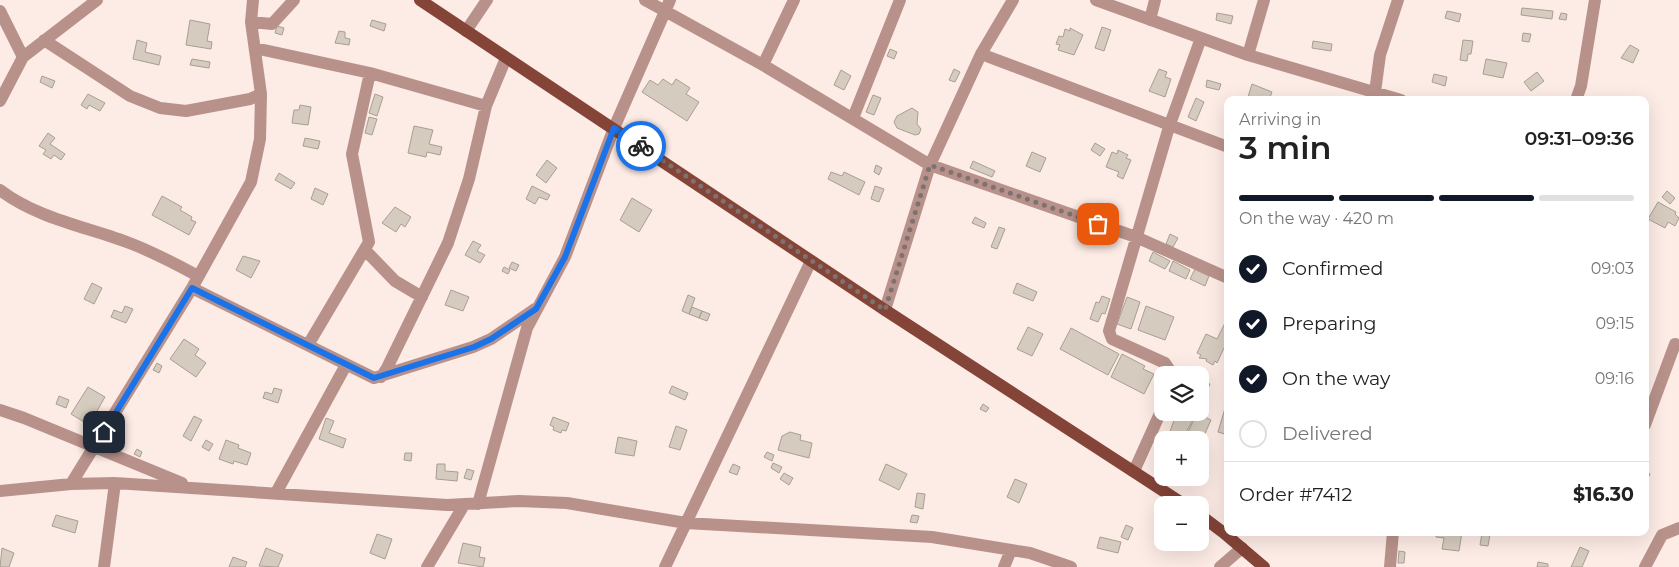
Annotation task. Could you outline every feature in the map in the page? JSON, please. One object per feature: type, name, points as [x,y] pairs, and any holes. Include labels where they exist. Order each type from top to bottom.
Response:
[{"type":"main road","points":[[420,0],[885,310],[1172,496]]},
{"type":"main road","points":[[1209,521],[1224,530]]},
{"type":"main road","points":[[1231,536],[1264,567]]},
{"type":"street","points":[[0,101],[23,57],[97,0]]},
{"type":"street","points":[[71,484],[192,288],[254,174],[260,139],[261,94],[251,22],[254,0]]},
{"type":"street","points":[[251,22],[272,24],[294,0]]},
{"type":"street","points":[[466,31],[487,0]]},
{"type":"street","points":[[645,0],[668,6],[930,165],[1136,237],[1224,276]]},
{"type":"street","points":[[763,65],[794,0]]},
{"type":"street","points":[[852,118],[900,0]]},
{"type":"street","points":[[885,310],[930,165],[981,54],[1013,0]]},
{"type":"street","points":[[1096,0],[1248,55],[1387,96]]},
{"type":"street","points":[[1150,20],[1156,0]]},
{"type":"street","points":[[1248,55],[1264,0]]},
{"type":"street","points":[[1375,92],[1380,55],[1398,0]]},
{"type":"street","points":[[1577,96],[1581,86],[1595,0]]},
{"type":"street","points":[[478,504],[527,328],[565,257],[614,128],[668,6]]},
{"type":"street","points":[[0,11],[23,57]]},
{"type":"street","points":[[1167,366],[1165,363],[1112,339],[1109,335],[1136,237],[1170,127],[1202,38]]},
{"type":"street","points":[[44,40],[130,96],[160,108],[186,111],[250,99],[261,94]]},
{"type":"street","points":[[255,48],[370,73],[486,106]]},
{"type":"street","points":[[981,54],[1170,127],[1224,146]]},
{"type":"street","points":[[381,377],[448,243],[469,179],[486,106],[506,58]]},
{"type":"street","points":[[308,345],[370,242],[352,154],[370,73]]},
{"type":"street","points":[[0,190],[48,216],[162,256],[198,276]]},
{"type":"street","points":[[366,251],[395,281],[422,297]]},
{"type":"street","points":[[665,567],[812,260]]},
{"type":"street","points":[[192,288],[374,378],[474,347],[491,339],[536,309]]},
{"type":"street","points":[[1649,414],[1674,344]]},
{"type":"street","points":[[276,493],[346,365]]},
{"type":"street","points":[[0,410],[24,418],[194,488]]},
{"type":"street","points":[[1134,471],[1157,421]]},
{"type":"street","points":[[104,567],[116,483]]},
{"type":"street","points":[[0,491],[71,484],[116,483],[464,505],[519,502],[567,503],[686,523],[932,537],[1030,553],[1071,567]]},
{"type":"street","points":[[427,567],[464,505]]},
{"type":"street","points":[[1645,567],[1662,535],[1679,528]]},
{"type":"street","points":[[1390,567],[1393,536]]},
{"type":"street","points":[[1220,567],[1242,548]]},
{"type":"street","points":[[1004,567],[1011,550]]},
{"type":"building","points":[[1522,8],[1553,11],[1552,19],[1521,15]]},
{"type":"building","points":[[1447,11],[1461,14],[1459,22],[1445,18]]},
{"type":"building","points":[[1217,13],[1233,16],[1231,24],[1216,20]]},
{"type":"building","points":[[1561,13],[1567,14],[1566,20],[1559,19]]},
{"type":"building","points":[[190,20],[210,24],[207,41],[212,42],[211,49],[186,45]]},
{"type":"building","points":[[372,20],[386,24],[384,31],[370,26]]},
{"type":"building","points":[[277,26],[284,28],[282,35],[275,33]]},
{"type":"building","points":[[1102,27],[1111,30],[1104,51],[1095,48]]},
{"type":"building","points":[[1070,28],[1083,35],[1074,55],[1058,50],[1060,45],[1056,44],[1059,36],[1063,37],[1065,29],[1070,31]]},
{"type":"building","points":[[339,31],[345,32],[345,38],[350,39],[349,45],[335,43]]},
{"type":"building","points":[[1523,33],[1531,34],[1529,42],[1522,41]]},
{"type":"building","points":[[137,40],[147,43],[145,52],[161,56],[159,65],[133,59]]},
{"type":"building","points":[[1463,40],[1473,41],[1471,54],[1468,54],[1467,61],[1460,60]]},
{"type":"building","points":[[1313,41],[1332,44],[1331,51],[1312,48]]},
{"type":"building","points":[[1630,45],[1639,50],[1633,63],[1621,58]]},
{"type":"building","points":[[890,49],[897,52],[894,59],[887,56]]},
{"type":"building","points":[[192,59],[210,62],[209,68],[190,65]]},
{"type":"building","points":[[1486,59],[1507,63],[1503,78],[1483,74]]},
{"type":"building","points":[[954,69],[960,72],[955,82],[949,80]]},
{"type":"building","points":[[1159,69],[1167,72],[1165,77],[1171,79],[1165,97],[1149,91]]},
{"type":"building","points":[[841,70],[851,76],[844,90],[834,85]]},
{"type":"building","points":[[1537,72],[1544,81],[1531,91],[1524,82]]},
{"type":"building","points":[[1434,74],[1447,77],[1445,86],[1432,82]]},
{"type":"building","points":[[42,76],[55,81],[52,88],[40,82]]},
{"type":"building","points":[[663,79],[672,85],[676,79],[690,88],[686,94],[699,102],[687,121],[642,92],[650,80],[658,85]]},
{"type":"building","points":[[1207,80],[1221,84],[1219,90],[1206,87]]},
{"type":"building","points":[[1252,84],[1272,92],[1270,96],[1248,96]]},
{"type":"building","points":[[88,94],[105,103],[100,111],[89,105],[87,109],[81,105]]},
{"type":"building","points":[[375,94],[383,97],[377,116],[369,113]]},
{"type":"building","points":[[873,95],[881,98],[874,115],[866,112]]},
{"type":"building","points":[[1196,98],[1204,102],[1196,121],[1188,117]]},
{"type":"building","points":[[300,105],[311,107],[308,125],[292,123],[294,110],[299,110]]},
{"type":"building","points":[[912,108],[918,112],[917,124],[921,129],[919,134],[915,135],[897,128],[894,122],[897,116]]},
{"type":"building","points":[[369,117],[377,119],[372,135],[365,133]]},
{"type":"building","points":[[414,126],[433,130],[429,144],[442,147],[440,155],[427,152],[426,157],[408,153]]},
{"type":"building","points":[[48,133],[55,138],[50,144],[65,154],[61,160],[54,155],[51,159],[43,154],[46,150],[39,146]]},
{"type":"building","points":[[305,138],[320,141],[318,149],[303,146]]},
{"type":"building","points":[[1095,143],[1105,149],[1100,156],[1091,150]]},
{"type":"building","points":[[1118,150],[1128,155],[1126,158],[1131,160],[1123,179],[1117,176],[1119,172],[1106,167],[1112,152],[1117,154]]},
{"type":"building","points":[[1032,152],[1046,158],[1040,172],[1026,166]]},
{"type":"building","points":[[547,160],[557,168],[546,183],[536,175]]},
{"type":"building","points":[[973,161],[995,171],[992,177],[970,168]]},
{"type":"building","points":[[876,165],[882,168],[879,175],[874,172]]},
{"type":"building","points":[[831,172],[842,176],[844,172],[865,182],[859,195],[828,179]]},
{"type":"building","points":[[279,173],[295,183],[291,189],[275,180]]},
{"type":"building","points":[[532,186],[550,195],[547,200],[539,197],[535,204],[526,199]]},
{"type":"building","points":[[875,186],[884,189],[879,202],[871,199]]},
{"type":"building","points":[[315,188],[328,194],[323,205],[311,199]]},
{"type":"building","points":[[1667,191],[1675,198],[1670,204],[1662,197]]},
{"type":"building","points":[[162,196],[182,207],[180,210],[192,217],[191,220],[196,222],[189,235],[152,215]]},
{"type":"building","points":[[632,198],[652,210],[639,232],[620,220]]},
{"type":"building","points":[[1658,202],[1676,212],[1675,214],[1679,218],[1675,226],[1668,222],[1665,228],[1649,220]]},
{"type":"building","points":[[395,207],[411,217],[405,227],[401,224],[396,232],[382,223]]},
{"type":"building","points":[[975,217],[986,223],[984,228],[972,223]]},
{"type":"building","points":[[999,227],[1005,229],[997,249],[991,247]]},
{"type":"building","points":[[1170,234],[1178,238],[1173,247],[1166,244]]},
{"type":"building","points":[[473,241],[481,245],[477,251],[485,255],[480,263],[465,255]]},
{"type":"building","points":[[1153,252],[1170,261],[1165,269],[1149,261]]},
{"type":"building","points":[[243,256],[260,261],[251,278],[236,270]]},
{"type":"building","points":[[1173,261],[1190,270],[1186,279],[1169,271]]},
{"type":"building","points":[[512,262],[519,265],[516,271],[509,268]]},
{"type":"building","points":[[504,267],[510,270],[508,274],[502,271]]},
{"type":"building","points":[[1195,269],[1209,276],[1205,286],[1190,279]]},
{"type":"building","points":[[92,283],[102,288],[94,304],[84,299]]},
{"type":"building","points":[[1017,283],[1037,292],[1033,301],[1013,293]]},
{"type":"building","points":[[451,290],[469,297],[463,311],[445,305]]},
{"type":"building","points":[[688,295],[695,298],[689,314],[682,311]]},
{"type":"building","points":[[1102,296],[1110,299],[1105,314],[1102,313],[1098,322],[1090,319],[1096,302],[1099,303]]},
{"type":"building","points":[[1127,297],[1140,302],[1131,329],[1117,324]]},
{"type":"building","points":[[125,306],[133,309],[126,323],[111,317],[114,310],[122,313]]},
{"type":"building","points":[[1146,306],[1174,317],[1165,340],[1138,330]]},
{"type":"building","points":[[692,307],[702,311],[699,318],[689,314]]},
{"type":"building","points":[[702,311],[710,314],[707,321],[699,318]]},
{"type":"building","points":[[1224,325],[1224,348],[1217,363],[1215,361],[1213,365],[1206,361],[1207,359],[1199,358],[1201,355],[1197,353],[1206,334],[1217,339]]},
{"type":"building","points":[[1028,327],[1043,334],[1032,356],[1017,349]]},
{"type":"building","points":[[1071,328],[1119,354],[1108,375],[1060,349]]},
{"type":"building","points":[[184,339],[199,349],[195,355],[206,363],[196,377],[170,359]]},
{"type":"building","points":[[1122,354],[1145,366],[1143,369],[1154,374],[1144,394],[1111,377]]},
{"type":"building","points":[[157,363],[162,366],[159,373],[153,370]]},
{"type":"building","points":[[672,386],[688,393],[685,400],[669,393]]},
{"type":"building","points":[[88,387],[105,397],[89,425],[71,414]]},
{"type":"building","points":[[274,388],[282,390],[278,403],[263,398],[265,392],[272,394]]},
{"type":"building","points":[[59,396],[69,400],[66,408],[56,404]]},
{"type":"building","points":[[983,404],[989,408],[986,412],[980,409]]},
{"type":"building","points":[[1224,412],[1224,434],[1218,432]]},
{"type":"building","points":[[194,416],[202,420],[191,441],[183,436]]},
{"type":"building","points":[[553,417],[569,423],[566,431],[562,430],[561,433],[553,430],[554,427],[550,425]]},
{"type":"building","points":[[326,418],[334,421],[329,433],[346,439],[343,448],[319,439]]},
{"type":"building","points":[[1211,420],[1206,431],[1188,431],[1193,421]]},
{"type":"building","points":[[1174,421],[1192,421],[1187,431],[1170,431]]},
{"type":"building","points":[[676,426],[687,430],[680,450],[669,447]]},
{"type":"building","points":[[790,432],[801,435],[800,440],[812,443],[809,458],[778,450],[782,436]]},
{"type":"building","points":[[618,437],[637,441],[634,456],[615,453]]},
{"type":"building","points":[[206,440],[213,444],[209,451],[202,447]]},
{"type":"building","points":[[226,440],[239,445],[238,448],[251,453],[247,465],[234,461],[233,464],[219,459]]},
{"type":"building","points":[[137,449],[142,452],[140,457],[134,454]]},
{"type":"building","points":[[767,452],[774,455],[772,461],[764,457]]},
{"type":"building","points":[[405,453],[412,453],[411,461],[404,460]]},
{"type":"building","points":[[773,463],[782,467],[779,473],[771,468]]},
{"type":"building","points":[[437,464],[445,464],[445,471],[458,472],[457,481],[436,479]]},
{"type":"building","points":[[733,464],[740,467],[737,475],[729,472]]},
{"type":"building","points":[[886,464],[907,474],[899,490],[879,480]]},
{"type":"building","points":[[467,469],[474,471],[471,480],[464,478]]},
{"type":"building","points":[[784,473],[793,478],[789,485],[780,479]]},
{"type":"building","points":[[1015,479],[1027,484],[1019,503],[1007,497]]},
{"type":"building","points":[[917,493],[925,494],[923,509],[915,507]]},
{"type":"building","points":[[56,515],[78,521],[75,533],[52,526]]},
{"type":"building","points":[[912,515],[919,516],[917,523],[910,522]]},
{"type":"building","points":[[1126,525],[1133,528],[1128,540],[1121,537]]},
{"type":"building","points":[[377,534],[392,539],[385,559],[370,553]]},
{"type":"building","points":[[1461,536],[1459,551],[1442,549],[1444,538],[1436,537]]},
{"type":"building","points":[[1482,536],[1490,536],[1488,546],[1480,545]]},
{"type":"building","points":[[1100,537],[1121,542],[1118,553],[1097,548]]},
{"type":"building","points":[[463,543],[481,547],[479,557],[485,558],[483,567],[458,563]]},
{"type":"building","points":[[1580,547],[1589,551],[1582,567],[1571,567]]},
{"type":"building","points":[[2,548],[14,553],[9,567],[0,567]]},
{"type":"building","points":[[266,548],[283,555],[278,567],[259,566]]},
{"type":"building","points":[[1399,551],[1405,552],[1404,563],[1398,563]]},
{"type":"building","points":[[233,557],[247,562],[245,567],[229,567]]},
{"type":"building","points":[[1538,562],[1548,564],[1548,567],[1537,567]]},
{"type":"way so far","points":[[641,146],[885,310],[923,182],[930,165],[1098,224]]},
{"type":"route","points":[[104,432],[192,288],[374,378],[474,347],[491,339],[536,309],[546,294],[565,257],[614,128],[641,146]]}]
